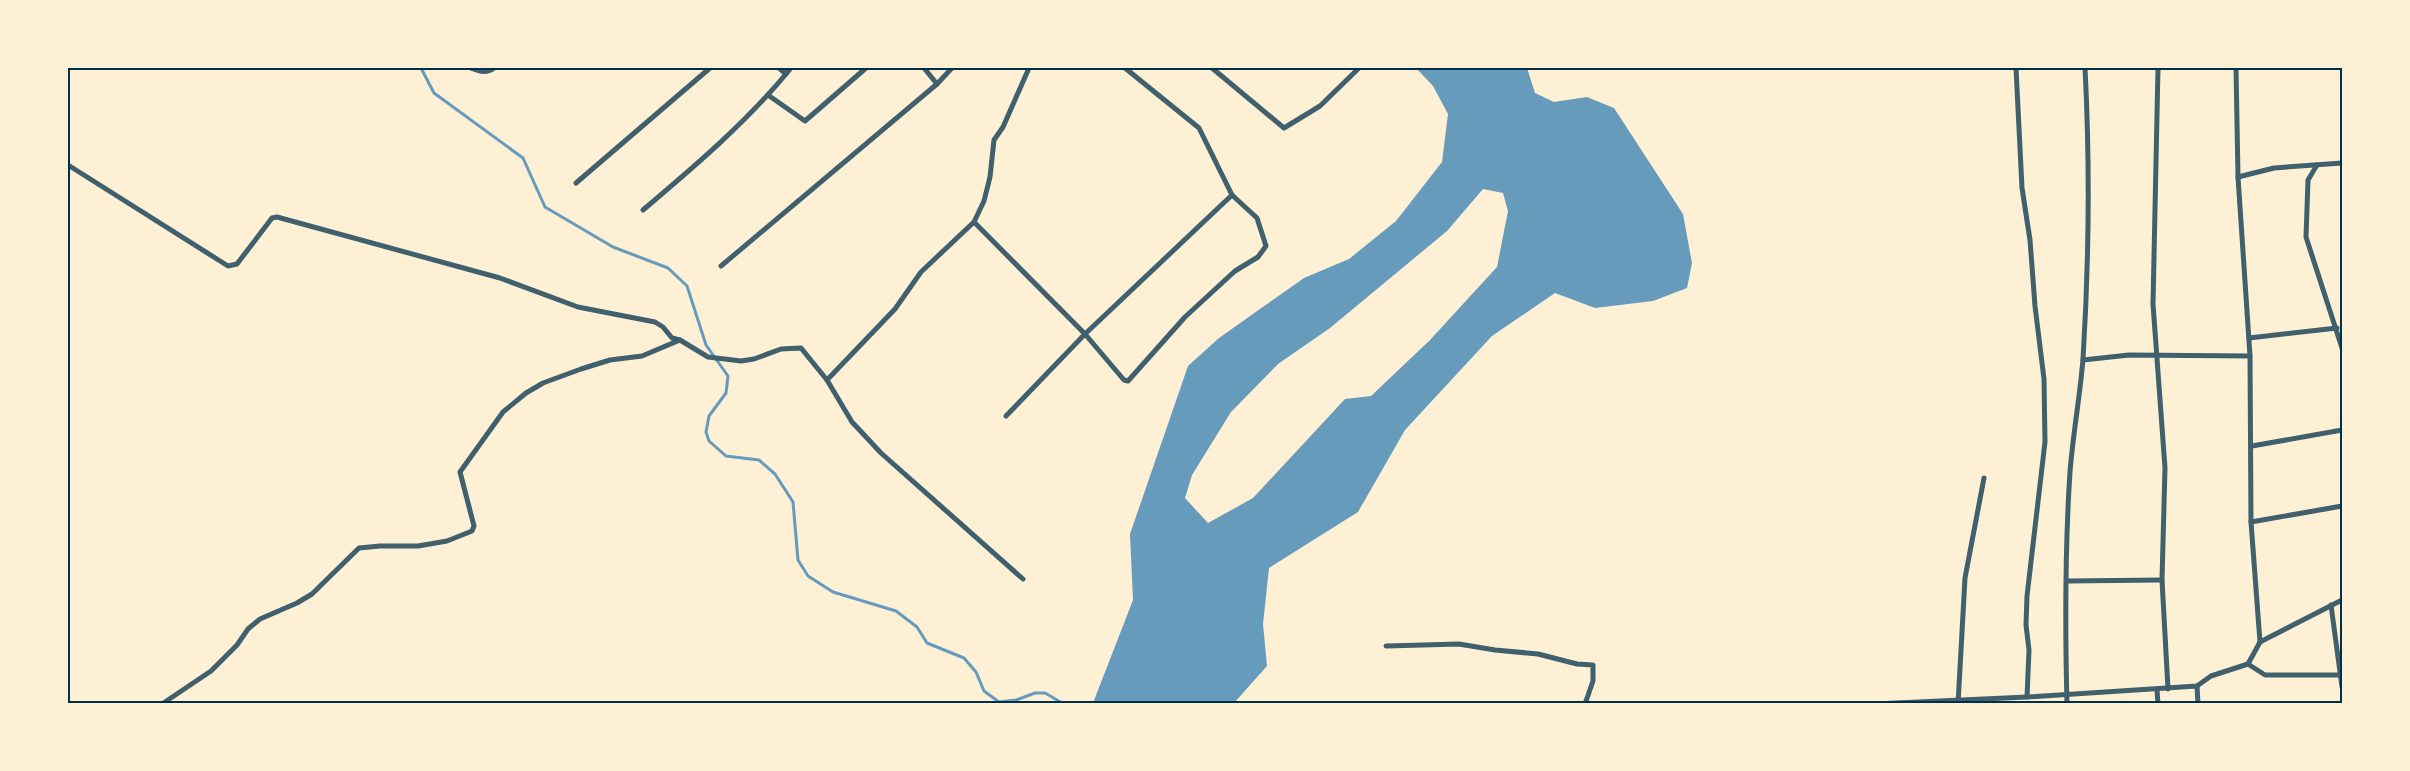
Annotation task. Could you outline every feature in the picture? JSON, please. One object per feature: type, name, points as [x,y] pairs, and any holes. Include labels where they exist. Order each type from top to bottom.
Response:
[{"type":"street","points":[[471,68],[482,71],[490,71],[494,68]]},
{"type":"street","points":[[576,183],[710,68]]},
{"type":"street","points":[[779,68],[786,74]]},
{"type":"street","points":[[643,210],[684,176],[768,95],[791,68]]},
{"type":"street","points":[[768,95],[805,122],[866,68]]},
{"type":"street","points":[[924,68],[937,84]]},
{"type":"street","points":[[721,266],[937,84],[952,68]]},
{"type":"street","points":[[827,380],[895,309],[921,272],[974,222],[984,201],[990,177],[994,140],[1003,127],[1029,68]]},
{"type":"street","points":[[974,222],[1085,334],[1124,380],[1130,379],[1181,322],[1235,271],[1257,257],[1266,246],[1257,218],[1232,195],[1199,128],[1125,68]]},
{"type":"street","points":[[1212,68],[1284,128],[1320,106],[1359,68]]},
{"type":"street","points":[[2016,68],[2022,188],[2030,240],[2044,379],[2045,442],[2027,596],[2026,625],[2029,650],[2026,697]]},
{"type":"street","points":[[2067,704],[2070,471],[2083,360],[2088,120],[2085,68]]},
{"type":"street","points":[[2158,68],[2153,304],[2165,468],[2162,580],[2168,689]]},
{"type":"street","points":[[1874,704],[1958,702],[2197,686],[2211,676],[2248,664],[2260,642],[2251,522],[2250,356],[2238,177],[2236,68]]},
{"type":"street","points":[[2238,177],[2274,168],[2343,163]]},
{"type":"street","points":[[68,165],[228,267],[237,264],[269,222],[277,217],[501,278],[578,307],[654,322],[663,327],[672,338],[680,340],[708,357],[741,361],[754,359],[781,349],[801,348],[827,380],[852,422],[881,453],[1023,579]]},
{"type":"street","points":[[2317,165],[2308,180],[2306,237],[2343,348]]},
{"type":"street","points":[[1006,416],[1085,334],[1232,195]]},
{"type":"street","points":[[2249,338],[2337,328]]},
{"type":"street","points":[[162,704],[211,671],[237,645],[248,629],[260,619],[312,594],[359,548],[418,546],[447,541],[472,531],[474,526],[460,472],[503,412],[526,393],[543,383],[581,369],[610,360],[642,356],[680,340]]},
{"type":"street","points":[[2083,360],[2129,355],[2250,356]]},
{"type":"street","points":[[2252,446],[2343,430]]},
{"type":"street","points":[[1958,702],[1964,586],[1984,478]]},
{"type":"street","points":[[2251,522],[2343,506]]},
{"type":"street","points":[[2067,581],[2162,580]]},
{"type":"street","points":[[2260,642],[2343,600]]},
{"type":"street","points":[[2331,605],[2343,687]]},
{"type":"street","points":[[1386,646],[1460,644],[1538,654],[1576,664],[1593,665],[1593,681],[1585,704]]},
{"type":"street","points":[[2248,664],[2265,675],[2342,675]]},
{"type":"street","points":[[2197,686],[2198,704]]},
{"type":"street","points":[[2157,690],[2158,704]]},
{"type":"water","points":[[1416,68],[1527,68],[1535,93],[1554,102],[1587,97],[1614,108],[1683,214],[1692,263],[1687,288],[1653,301],[1595,308],[1555,293],[1492,336],[1405,430],[1358,512],[1269,568],[1263,624],[1267,666],[1234,703],[1093,703],[1133,600],[1130,534],[1188,366],[1219,338],[1304,278],[1349,259],[1396,221],[1442,162],[1448,114],[1433,86]],"holes":[[[1483,189],[1503,193],[1508,211],[1497,267],[1430,340],[1371,396],[1345,399],[1253,498],[1208,523],[1185,498],[1192,475],[1231,412],[1278,364],[1330,328],[1447,231]]]},
{"type":"waterway","points":[[421,68],[434,93],[523,158],[545,207],[613,247],[668,268],[687,286],[706,345],[728,376],[726,393],[709,416],[706,432],[709,441],[726,456],[759,460],[775,474],[793,502],[798,560],[808,576],[833,592],[896,611],[917,627],[927,643],[964,658],[976,672],[984,691],[999,702],[1016,700],[1035,693],[1045,693],[1064,704]]}]
